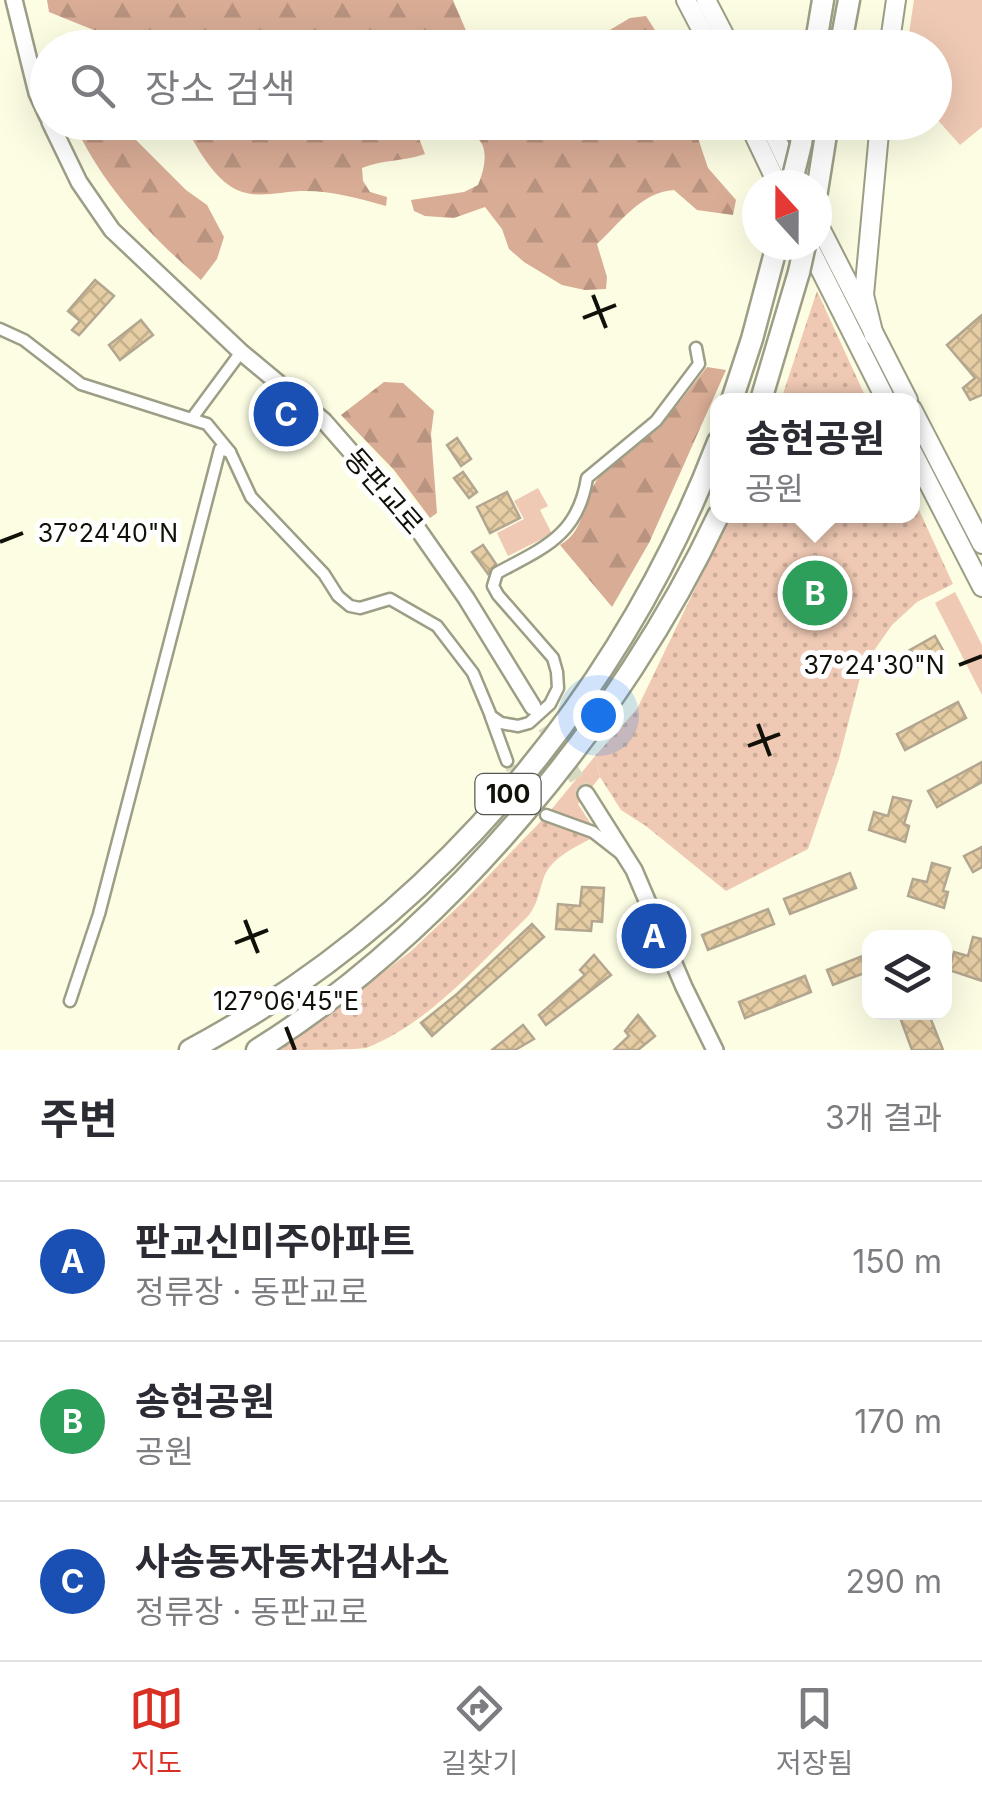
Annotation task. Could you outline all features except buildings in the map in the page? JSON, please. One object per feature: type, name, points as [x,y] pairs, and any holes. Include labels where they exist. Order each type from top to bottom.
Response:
[{"type":"highway","points":[[686,0],[702,30]]},
{"type":"highway","points":[[706,0],[721,30]]},
{"type":"highway","points":[[818,30],[824,0]]},
{"type":"highway","points":[[843,30],[849,0]]},
{"type":"highway","points":[[892,30],[896,0]]},
{"type":"highway","points":[[757,140],[771,170]]},
{"type":"highway","points":[[776,140],[789,170]]},
{"type":"highway","points":[[797,170],[801,140]]},
{"type":"highway","points":[[821,170],[825,140]]},
{"type":"highway","points":[[874,336],[864,295],[878,140]]},
{"type":"highway","points":[[832,252],[904,393]]},
{"type":"highway","points":[[734,393],[773,260]]},
{"type":"highway","points":[[763,393],[802,260]]},
{"type":"highway","points":[[814,260],[882,393]]},
{"type":"highway","points":[[920,424],[982,544]]},
{"type":"highway","name":"100","points":[[190,1050],[302,982],[373,928],[497,807],[568,719],[640,608],[710,462]]},
{"type":"highway","points":[[920,467],[982,587]]},
{"type":"highway","points":[[943,468],[982,528]]},
{"type":"highway","name":"100","points":[[257,1050],[314,1015],[388,951],[515,824],[622,684],[714,523]]},
{"type":"main road","name":"동판교로","points":[[14,0],[30,64]]},
{"type":"main road","name":"동판교로","points":[[59,140],[79,182],[112,230],[240,352],[324,422],[415,525],[466,598],[532,714]]},
{"type":"main road","points":[[586,794],[634,870],[715,1050]]},
{"type":"street","points":[[0,330],[24,340],[80,384],[208,424],[230,452],[250,497],[291,537],[345,602],[362,608],[390,599],[437,626],[472,673],[507,761]]},
{"type":"street","points":[[491,716],[515,726],[550,704],[558,688],[553,658],[498,595],[493,586],[497,574],[562,536],[584,498],[587,478],[656,421],[699,364],[696,348]]},
{"type":"street","points":[[193,418],[240,352]]},
{"type":"street","points":[[70,1001],[104,895],[220,449],[230,452]]},
{"type":"street","points":[[546,815],[596,834],[634,870]]},
{"type":"shaded area","points":[[914,0],[982,0],[982,127],[960,145],[952,136],[952,30],[910,30]]},
{"type":"shaded area","points":[[817,291],[864,393],[783,393]]},
{"type":"shaded area","points":[[538,488],[548,506],[540,510],[552,534],[508,556],[497,533],[524,519],[514,501]]},
{"type":"shaded area","points":[[920,512],[953,584],[917,602],[892,625],[863,666],[839,759],[808,849],[726,891],[621,810],[600,777],[596,755],[637,709],[727,523],[920,523]]},
{"type":"shaded area","points":[[955,592],[982,645],[982,695],[935,603]]},
{"type":"shaded area","points":[[596,755],[600,777],[578,804],[593,827],[555,815],[551,810]]},
{"type":"shaded area","points":[[544,818],[594,837],[552,864],[529,915],[433,1008],[366,1048],[280,1050],[410,952]]},
{"type":"green space","points":[[47,0],[453,0],[466,30],[94,30],[49,12]]},
{"type":"green space","points":[[646,16],[655,30],[610,30],[630,18]]},
{"type":"green space","points":[[82,140],[136,140],[186,190],[207,205],[224,237],[217,259],[201,280],[148,230]]},
{"type":"green space","points":[[194,140],[420,140],[425,154],[362,168],[363,181],[370,192],[387,197],[386,206],[322,192],[252,194],[228,185]]},
{"type":"green space","points":[[479,140],[699,140],[708,168],[736,200],[733,215],[697,210],[674,190],[651,196],[597,244],[607,277],[606,289],[562,285],[509,249],[502,229],[485,207],[454,218],[425,216],[414,211],[411,200],[464,192],[478,185],[484,166]]},
{"type":"green space","points":[[707,367],[726,370],[716,393],[710,393],[710,406],[649,543],[612,607],[560,545],[575,531],[600,476],[660,427]]},
{"type":"green space","points":[[384,382],[403,383],[434,411],[431,434],[437,513],[430,518],[394,470],[341,415]]},
{"type":"tunnel","points":[[533,707],[586,794]]},
{"type":"tunnel","points":[[507,761],[525,795],[546,815]]},
{"type":"place","name":"사송동자동차검사소","points":[[286,414]]},
{"type":"place","name":"송현공원","points":[[815,593]]},
{"type":"place","name":"판교신미주아파트","points":[[654,936]]}]
